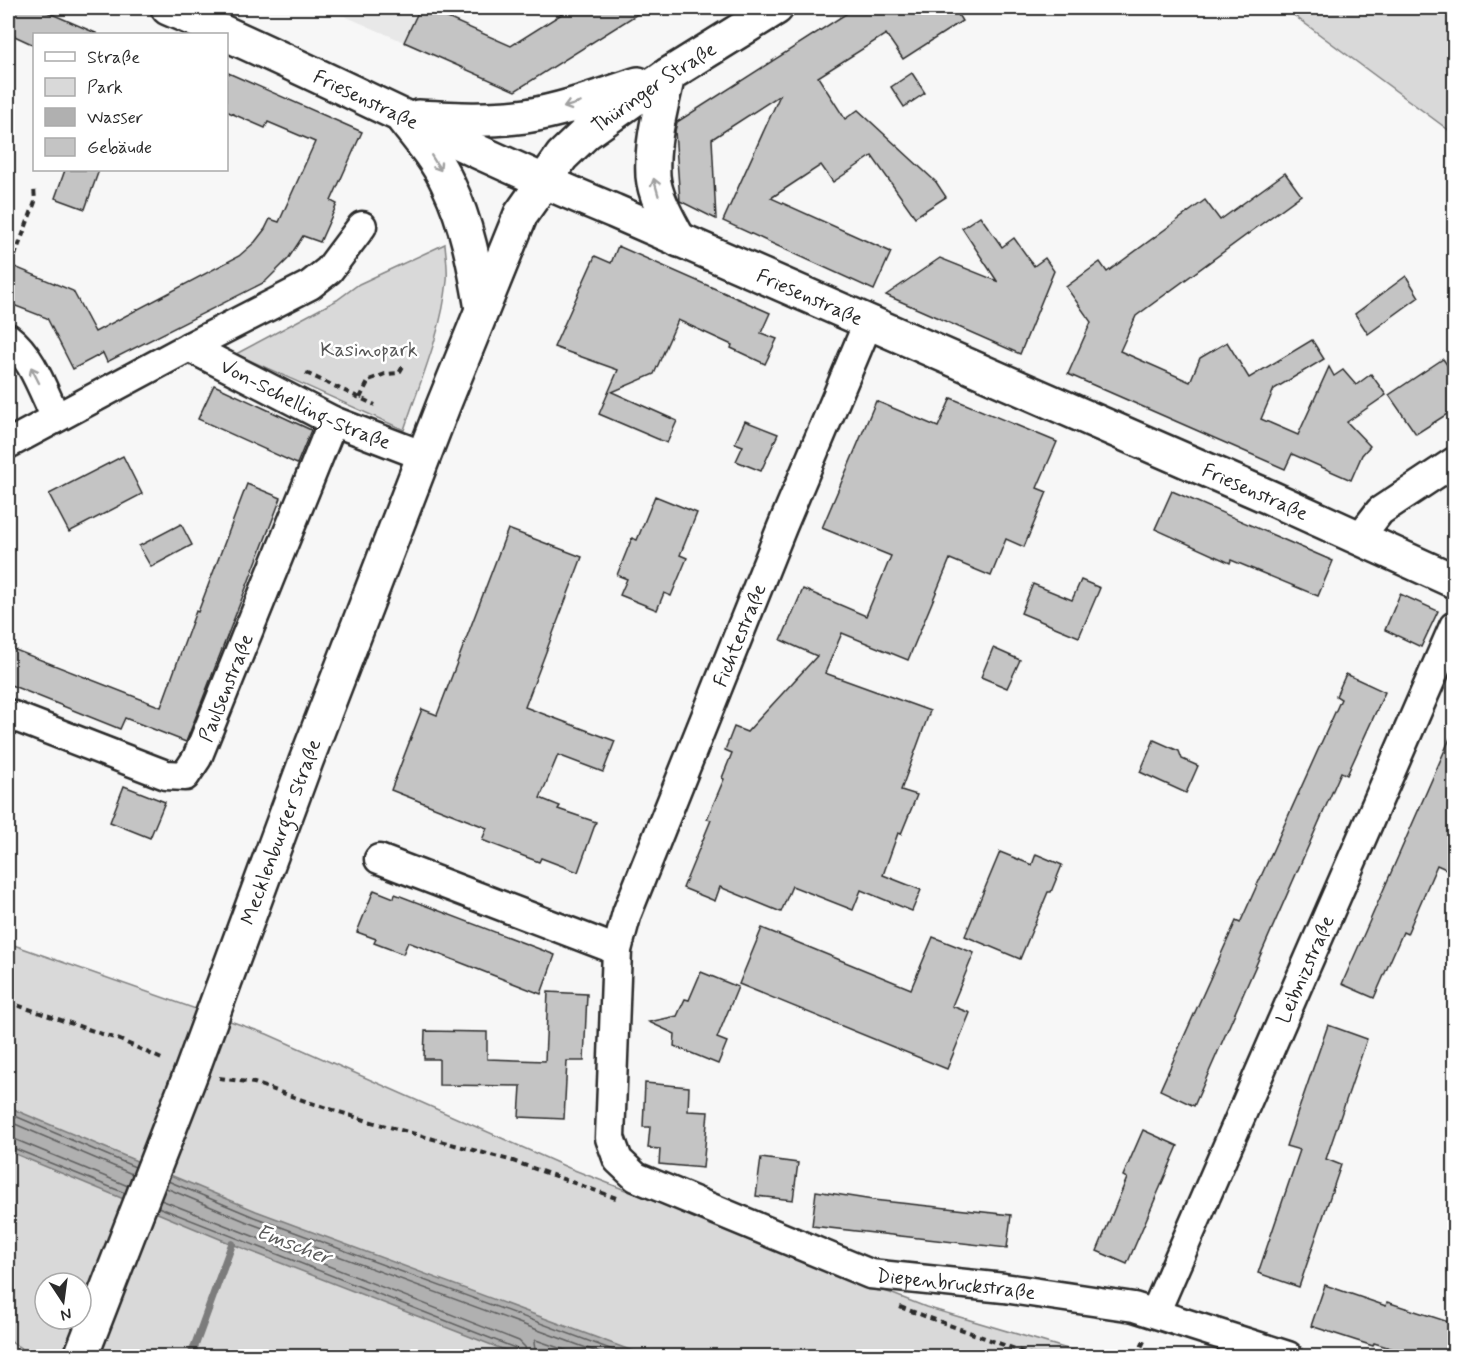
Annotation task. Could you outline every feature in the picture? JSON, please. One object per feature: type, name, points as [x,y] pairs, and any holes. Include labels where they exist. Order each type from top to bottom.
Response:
[{"type":"street","name":"Friesenstraße","points":[[168,8],[222,33]]},
{"type":"street","name":"Thüringer Straße","points":[[542,182],[562,156],[586,133],[668,75],[776,8]]},
{"type":"street","name":"Friesenstraße","points":[[228,36],[542,182],[868,322],[1455,581]]},
{"type":"street","points":[[401,116],[495,119],[526,116],[558,109],[668,75],[655,134],[653,177],[661,203],[679,240]]},
{"type":"street","points":[[401,116],[433,158],[462,216],[482,309]]},
{"type":"street","name":"Mecklenburger Straße","points":[[81,1356],[424,456],[521,214],[542,182]]},
{"type":"street","name":"Von-Schelling-Straße","points":[[8,444],[310,285],[329,270],[362,226]]},
{"type":"street","name":"Fichtestraße","points":[[636,1177],[618,1160],[610,1138],[617,950],[627,913],[868,322]]},
{"type":"street","points":[[8,338],[17,345],[26,358],[56,418]]},
{"type":"street","name":"Von-Schelling-Straße","points":[[189,347],[333,421],[424,456]]},
{"type":"street","name":"Paulsenstraße","points":[[8,714],[166,775],[185,776],[197,758],[333,421]]},
{"type":"street","points":[[1359,538],[1380,511],[1455,462]]},
{"type":"street","name":"Leibnizstraße","points":[[1155,1313],[1455,627]]},
{"type":"street","points":[[379,859],[617,950]]},
{"type":"street","name":"Diepenbruckstraße","points":[[636,1177],[870,1274],[1016,1290],[1134,1307],[1288,1356]]},
{"type":"path","points":[[10,266],[36,202],[34,187]]},
{"type":"path","points":[[360,398],[369,380],[385,374],[399,373],[405,363]]},
{"type":"path","points":[[8,1002],[120,1040],[188,1080],[254,1083],[356,1117],[513,1161],[618,1199]]},
{"type":"path","points":[[897,1305],[1034,1356]]},
{"type":"path","points":[[1118,1356],[1138,1354],[1145,1356]]},
{"type":"shaded area","points":[[326,8],[420,8],[404,42]]},
{"type":"green space","points":[[1284,8],[1454,8],[1454,134]]},
{"type":"green space","name":"Kasinopark","points":[[445,244],[447,281],[440,319],[430,357],[404,430],[236,354],[337,300],[359,284]]},
{"type":"green space","points":[[8,943],[267,1034],[569,1168],[926,1307],[1091,1356],[33,1356],[8,1340]]},
{"type":"water","name":"Emscher","points":[[8,1107],[256,1211],[646,1356],[520,1356],[232,1244],[8,1151]]},
{"type":"building","points":[[8,8],[38,8],[96,33],[33,33],[33,45],[8,33]]},
{"type":"building","points":[[420,8],[425,8],[511,46],[571,8],[647,8],[515,91],[404,42]]},
{"type":"building","points":[[855,8],[954,8],[962,21],[903,59],[886,34],[818,77],[845,119],[858,110],[936,182],[946,197],[915,217],[872,156],[833,182],[821,165],[771,198],[891,252],[874,290],[723,221],[780,95],[712,139],[716,219],[680,201],[675,131],[677,122]]},
{"type":"building","points":[[228,73],[362,132],[331,201],[337,204],[320,242],[303,236],[288,259],[265,282],[107,362],[103,353],[73,369],[47,318],[8,303],[8,264],[73,291],[95,332],[239,256],[255,242],[270,219],[279,222],[315,142],[268,122],[265,128],[228,112]]},
{"type":"building","points":[[912,73],[925,93],[904,107],[891,87]]},
{"type":"building","points":[[65,171],[99,171],[85,209],[55,198]]},
{"type":"building","points":[[1285,173],[1301,195],[1136,316],[1120,351],[1190,382],[1200,358],[1227,342],[1249,378],[1312,340],[1324,359],[1274,389],[1261,419],[1298,435],[1329,367],[1334,376],[1343,370],[1356,385],[1371,374],[1386,395],[1347,422],[1370,446],[1362,455],[1351,480],[1292,454],[1285,469],[1068,374],[1091,322],[1066,287],[1100,262],[1107,272],[1205,200],[1220,220]]},
{"type":"building","points":[[980,216],[1002,247],[1014,238],[1034,266],[1045,258],[1054,271],[1020,354],[886,295],[940,258],[997,281],[962,228]]},
{"type":"building","points":[[618,246],[770,313],[761,333],[777,339],[765,364],[731,348],[732,345],[678,320],[654,374],[612,392],[677,421],[667,443],[599,414],[618,370],[554,347],[595,256],[611,263]]},
{"type":"building","points":[[1406,276],[1419,297],[1368,334],[1355,314]]},
{"type":"building","points":[[1443,359],[1455,376],[1455,409],[1416,434],[1389,395]]},
{"type":"building","points":[[214,385],[311,430],[297,464],[198,419]]},
{"type":"building","points":[[951,398],[1057,442],[1037,488],[1047,492],[1024,547],[1006,539],[991,576],[950,559],[908,660],[842,633],[825,673],[930,711],[901,790],[917,795],[901,834],[898,833],[883,875],[921,890],[912,911],[861,890],[853,910],[792,886],[781,912],[720,887],[715,901],[683,888],[711,820],[707,819],[724,779],[722,778],[732,753],[725,750],[734,727],[747,732],[817,656],[781,640],[803,589],[866,616],[891,556],[822,528],[876,401],[938,427]]},
{"type":"building","points":[[745,421],[778,434],[761,471],[736,461],[743,446],[735,443]]},
{"type":"building","points":[[123,456],[142,494],[69,532],[49,494]]},
{"type":"building","points":[[247,484],[281,498],[186,742],[125,718],[120,729],[8,684],[8,647],[161,707],[196,611],[198,612]]},
{"type":"building","points":[[1172,491],[1333,561],[1318,596],[1231,560],[1230,563],[1155,529]]},
{"type":"building","points":[[655,496],[697,513],[680,555],[687,558],[671,596],[664,593],[657,610],[620,595],[627,579],[617,575],[632,538],[637,540]]},
{"type":"building","points":[[181,524],[192,545],[151,567],[139,546]]},
{"type":"building","points":[[508,529],[582,557],[525,707],[615,741],[603,772],[558,755],[540,798],[560,806],[558,809],[596,822],[578,872],[541,858],[539,862],[482,840],[487,828],[391,790],[422,709],[437,715]]},
{"type":"building","points":[[1081,580],[1100,588],[1079,637],[1021,613],[1033,584],[1072,600]]},
{"type":"building","points":[[1400,594],[1438,611],[1421,647],[1385,630]]},
{"type":"building","points":[[993,648],[1020,660],[1007,688],[981,677]]},
{"type":"building","points":[[1346,674],[1385,692],[1347,775],[1341,772],[1194,1106],[1160,1090],[1236,921],[1240,923],[1341,699],[1336,696]]},
{"type":"building","points":[[1455,727],[1455,873],[1437,865],[1407,934],[1403,932],[1374,998],[1342,984]]},
{"type":"building","points":[[1154,740],[1179,751],[1182,759],[1198,766],[1186,793],[1140,772]]},
{"type":"building","points":[[124,786],[165,802],[150,838],[110,822]]},
{"type":"building","points":[[1000,852],[1032,865],[1036,854],[1062,865],[1020,959],[965,936]]},
{"type":"building","points":[[374,890],[394,898],[395,894],[555,955],[541,994],[408,942],[403,954],[374,943],[376,939],[357,932]]},
{"type":"building","points":[[762,928],[911,989],[933,937],[974,953],[952,1006],[970,1013],[947,1069],[739,984]]},
{"type":"building","points":[[701,972],[738,987],[717,1038],[727,1042],[718,1064],[674,1046],[675,1034],[649,1022],[677,1016],[685,999],[689,1000]]},
{"type":"building","points":[[548,992],[587,994],[584,1061],[567,1061],[564,1119],[519,1117],[521,1086],[439,1085],[439,1059],[424,1059],[425,1031],[487,1032],[487,1059],[545,1061]]},
{"type":"building","points":[[1328,1025],[1367,1039],[1326,1159],[1341,1165],[1299,1287],[1258,1273],[1300,1150],[1286,1146]]},
{"type":"building","points":[[645,1083],[689,1087],[688,1111],[708,1112],[703,1168],[659,1164],[660,1149],[648,1148],[650,1127],[643,1127]]},
{"type":"building","points":[[1143,1130],[1178,1146],[1127,1264],[1097,1251],[1127,1178],[1123,1176]]},
{"type":"building","points":[[761,1158],[798,1163],[793,1200],[756,1196]]},
{"type":"building","points":[[816,1191],[873,1200],[1011,1215],[1007,1248],[812,1226]]},
{"type":"building","points":[[1325,1285],[1386,1306],[1387,1302],[1455,1324],[1455,1356],[1416,1356],[1374,1343],[1373,1346],[1311,1326]]},
{"type":"waterway","points":[[191,1356],[232,1244]]}]
